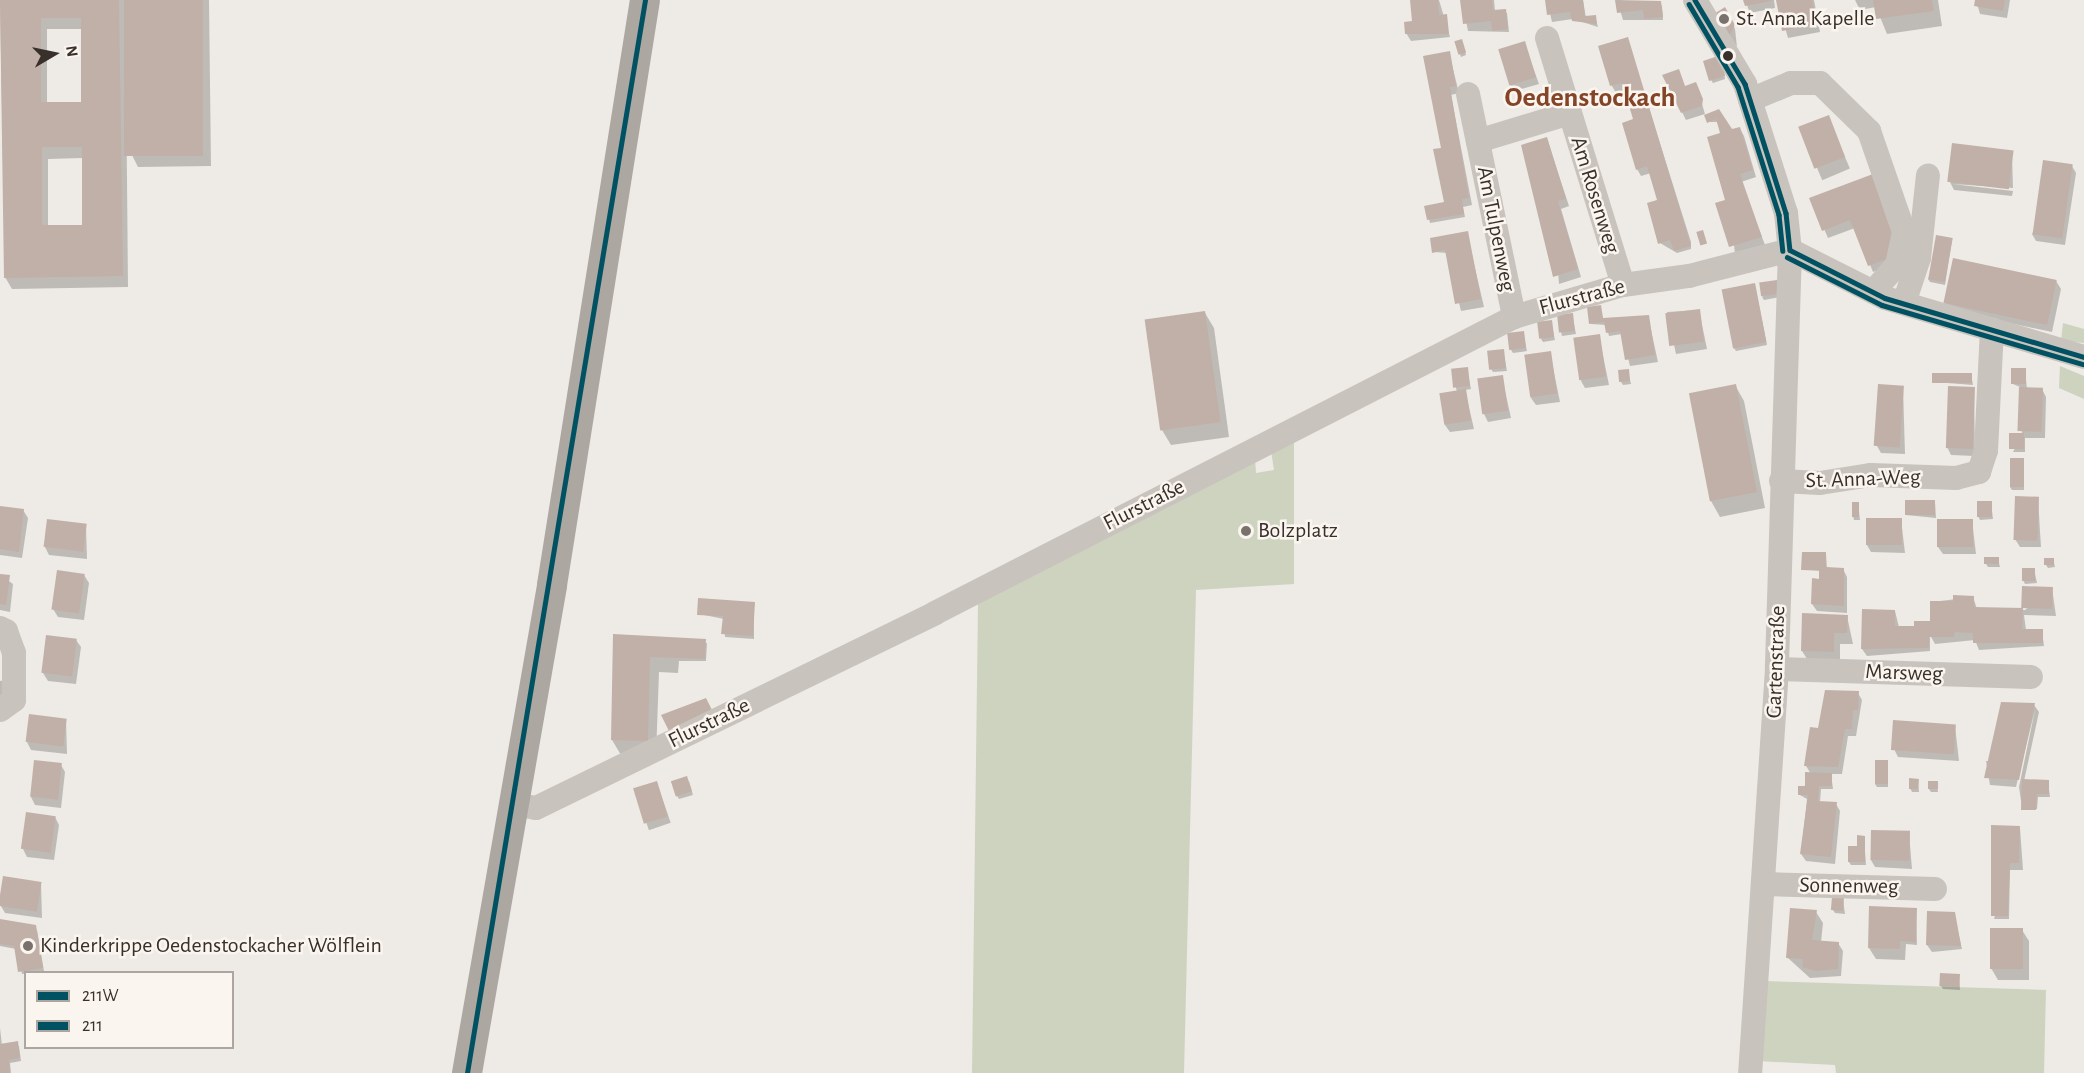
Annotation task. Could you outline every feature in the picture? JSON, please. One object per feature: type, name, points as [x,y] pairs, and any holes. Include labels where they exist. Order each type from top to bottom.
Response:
[{"type":"main road","points":[[467,1073],[515,804],[551,650],[562,587],[645,0]]},
{"type":"street","name":"Gartenstraße","points":[[1695,0],[1750,100],[1786,213],[1790,250],[1781,481],[1777,669],[1750,1073]]},
{"type":"street","name":"Am Rosenweg","points":[[1547,38],[1623,285]]},
{"type":"street","points":[[1750,100],[1791,83],[1820,83],[1869,131],[1904,232],[1897,265],[1873,292]]},
{"type":"street","name":"Am Tulpenweg","points":[[1468,94],[1514,317]]},
{"type":"street","name":"Am Tulpenweg","points":[[1478,141],[1570,113]]},
{"type":"street","points":[[1904,303],[1919,258],[1928,175]]},
{"type":"street","points":[[1790,250],[1873,292],[2084,357]]},
{"type":"street","name":"Flurstraße","points":[[515,804],[536,808],[935,613],[1514,317],[1623,285],[1689,276],[1790,250]]},
{"type":"street","name":"St. Anna-Weg","points":[[1781,481],[1820,483],[1871,475],[1956,478],[1979,472],[1986,451],[1992,329]]},
{"type":"street","points":[[0,628],[6,631],[14,665],[14,700],[0,710]]},
{"type":"street","name":"Marsweg","points":[[1777,669],[2031,677]]},
{"type":"street","name":"Sonnenweg","points":[[1763,884],[1935,889]]},
{"type":"green space","points":[[2063,323],[2084,329],[2084,343],[2061,341]]},
{"type":"green space","points":[[2060,366],[2084,376],[2084,399],[2059,388]]},
{"type":"green space","points":[[1294,436],[1294,584],[1196,590],[1184,1073],[972,1073],[978,604],[1255,459],[1256,473],[1274,470],[1271,451]]},
{"type":"green space","points":[[1764,981],[2046,990],[2044,1073],[1836,1073],[1835,1065],[1758,1061]]},
{"type":"building","points":[[0,0],[119,0],[123,276],[4,278]],"holes":[[[41,18],[81,18],[81,102],[41,102]],[[42,147],[82,147],[82,225],[42,225]]]},
{"type":"building","points":[[124,0],[203,0],[203,156],[124,156]]},
{"type":"building","points":[[1410,0],[1438,0],[1439,15],[1447,14],[1449,34],[1405,34],[1404,22],[1412,21]]},
{"type":"building","points":[[1460,0],[1492,0],[1493,10],[1506,9],[1508,29],[1492,31],[1491,21],[1463,24]]},
{"type":"building","points":[[1545,0],[1583,0],[1585,16],[1596,15],[1597,24],[1572,21],[1570,12],[1547,15]]},
{"type":"building","points":[[1615,0],[1661,1],[1663,17],[1644,19],[1643,10],[1617,13]]},
{"type":"building","points":[[1743,0],[1771,0],[1771,1],[1745,6]]},
{"type":"building","points":[[1776,0],[1812,0],[1817,24],[1782,31]]},
{"type":"building","points":[[1873,0],[1932,0],[1934,11],[1876,19]]},
{"type":"building","points":[[1975,0],[2005,0],[2003,11],[1974,6]]},
{"type":"building","name":"St. Anna Kapelle","points":[[1725,7],[1735,25],[1729,36],[1714,14]]},
{"type":"building","points":[[1628,37],[1691,246],[1674,251],[1670,240],[1658,244],[1647,203],[1657,200],[1647,166],[1636,170],[1622,123],[1633,119],[1622,83],[1610,86],[1598,46]]},
{"type":"building","points":[[1462,39],[1466,52],[1458,55],[1454,41]]},
{"type":"building","points":[[1525,41],[1536,77],[1509,86],[1498,49]]},
{"type":"building","points":[[1450,51],[1456,86],[1450,87],[1469,198],[1462,199],[1464,214],[1427,220],[1424,206],[1444,202],[1433,149],[1441,148],[1423,56]]},
{"type":"building","points":[[1721,55],[1725,76],[1709,81],[1703,61]]},
{"type":"building","points":[[1679,69],[1685,86],[1696,82],[1703,99],[1702,106],[1681,113],[1662,75]]},
{"type":"building","points":[[1719,109],[1732,129],[1740,127],[1753,170],[1740,174],[1762,237],[1729,247],[1715,203],[1725,200],[1707,137],[1720,133],[1716,119],[1707,123],[1704,115]]},
{"type":"building","points":[[1829,115],[1845,157],[1814,169],[1798,127]]},
{"type":"building","points":[[1547,137],[1566,199],[1558,201],[1578,269],[1553,277],[1521,145]]},
{"type":"building","points":[[1952,143],[2014,151],[2009,189],[1947,182]]},
{"type":"building","points":[[2043,160],[2073,164],[2062,238],[2033,234]]},
{"type":"building","points":[[1881,171],[1893,204],[1883,208],[1900,254],[1868,266],[1850,220],[1822,231],[1809,198]]},
{"type":"building","points":[[1703,230],[1707,243],[1700,245],[1696,232]]},
{"type":"building","points":[[1468,231],[1481,299],[1455,304],[1445,250],[1432,253],[1430,238]]},
{"type":"building","points":[[1936,235],[1953,238],[1945,282],[1928,279]]},
{"type":"building","points":[[1953,258],[2057,280],[2047,325],[1943,303]]},
{"type":"building","points":[[1777,280],[1779,294],[1761,296],[1759,283]]},
{"type":"building","points":[[1755,283],[1766,342],[1733,348],[1722,289]]},
{"type":"building","points":[[1601,305],[1603,318],[1649,315],[1655,355],[1625,360],[1620,331],[1606,333],[1604,322],[1589,324],[1587,307]]},
{"type":"building","points":[[1700,309],[1704,342],[1669,346],[1665,313]]},
{"type":"building","points":[[1205,311],[1221,422],[1160,430],[1145,319]]},
{"type":"building","points":[[1573,313],[1575,331],[1559,333],[1557,315]]},
{"type":"building","points":[[1552,320],[1554,337],[1539,339],[1537,322]]},
{"type":"building","points":[[1524,331],[1526,348],[1509,350],[1507,333]]},
{"type":"building","points":[[1600,334],[1606,377],[1579,380],[1573,338]]},
{"type":"building","points":[[1504,349],[1506,368],[1489,370],[1487,351]]},
{"type":"building","points":[[1551,351],[1557,394],[1530,397],[1524,355]]},
{"type":"building","points":[[1468,367],[1470,386],[1453,388],[1451,369]]},
{"type":"building","points":[[2011,368],[2026,368],[2026,384],[2011,384]]},
{"type":"building","points":[[1629,369],[1630,381],[1619,382],[1618,370]]},
{"type":"building","points":[[1932,373],[1972,373],[1972,383],[1932,383]]},
{"type":"building","points":[[1503,375],[1508,411],[1482,414],[1477,379]]},
{"type":"building","points":[[1736,384],[1757,492],[1710,501],[1689,393]]},
{"type":"building","points":[[1878,384],[1904,386],[1900,448],[1874,446]]},
{"type":"building","points":[[1948,386],[1975,387],[1973,449],[1946,448]]},
{"type":"building","points":[[2019,387],[2043,388],[2041,432],[2017,431]]},
{"type":"building","points":[[1466,389],[1471,421],[1444,425],[1439,393]]},
{"type":"building","points":[[2009,433],[2024,433],[2024,449],[2009,449]]},
{"type":"building","points":[[2010,458],[2024,458],[2024,487],[2010,487]]},
{"type":"building","points":[[2015,496],[2039,497],[2037,541],[2013,540]]},
{"type":"building","points":[[1905,500],[1935,500],[1935,515],[1905,515]]},
{"type":"building","points":[[1977,501],[1992,501],[1992,517],[1977,517]]},
{"type":"building","points":[[1852,502],[1859,502],[1859,517],[1852,517]]},
{"type":"building","points":[[0,506],[24,509],[19,552],[0,549]]},
{"type":"building","points":[[1866,518],[1902,518],[1902,545],[1866,545]]},
{"type":"building","points":[[47,519],[87,524],[83,552],[44,547]]},
{"type":"building","points":[[1937,519],[1973,519],[1973,547],[1937,547]]},
{"type":"building","points":[[1802,552],[1826,552],[1826,567],[1844,568],[1844,606],[1811,604],[1812,578],[1819,579],[1819,570],[1801,570]]},
{"type":"building","points":[[1984,557],[1999,557],[1999,564],[1984,564]]},
{"type":"building","points":[[2044,558],[2054,558],[2054,565],[2044,565]]},
{"type":"building","points":[[2022,568],[2035,568],[2035,581],[2022,581]]},
{"type":"building","points":[[57,570],[85,574],[79,614],[51,610]]},
{"type":"building","points":[[0,574],[10,575],[6,605],[0,604]]},
{"type":"building","points":[[2022,586],[2053,587],[2052,609],[2021,608]]},
{"type":"building","points":[[1953,595],[1974,596],[1974,607],[2023,608],[2022,629],[2043,629],[2043,643],[1973,643],[1973,633],[1955,632],[1954,637],[1929,637],[1929,648],[1861,649],[1862,609],[1895,610],[1895,626],[1914,626],[1914,621],[1930,621],[1930,601],[1953,601]]},
{"type":"building","points":[[698,598],[755,602],[753,636],[721,634],[723,616],[697,615]]},
{"type":"building","points":[[1802,613],[1848,615],[1847,633],[1834,633],[1834,652],[1801,651]]},
{"type":"building","points":[[613,634],[706,639],[705,659],[650,657],[648,741],[611,740]]},
{"type":"building","points":[[46,635],[77,639],[72,676],[41,673]]},
{"type":"building","points":[[1825,690],[1859,691],[1858,710],[1853,710],[1852,729],[1845,729],[1838,767],[1804,766],[1810,727],[1818,728]]},
{"type":"building","points":[[706,698],[713,712],[670,733],[661,715]]},
{"type":"building","points":[[2001,702],[2035,703],[2019,780],[1984,778]]},
{"type":"building","points":[[29,714],[67,719],[63,746],[26,742]]},
{"type":"building","points":[[1893,720],[1956,724],[1954,754],[1891,750]]},
{"type":"building","points":[[34,760],[62,763],[58,800],[30,797]]},
{"type":"building","points":[[1875,760],[1888,760],[1888,784],[1875,784]]},
{"type":"building","points":[[1805,772],[1832,773],[1832,786],[1819,786],[1818,801],[1837,802],[1831,857],[1800,854],[1808,795],[1798,795],[1798,786],[1805,786]]},
{"type":"building","points":[[687,776],[692,791],[676,796],[671,781]]},
{"type":"building","points":[[1909,778],[1919,779],[1918,789],[1909,789]]},
{"type":"building","points":[[2022,779],[2049,780],[2049,794],[2037,794],[2036,810],[2021,810]]},
{"type":"building","points":[[657,781],[668,816],[644,824],[633,788]]},
{"type":"building","points":[[1928,781],[1938,781],[1938,789],[1928,789]]},
{"type":"building","points":[[26,812],[56,816],[51,853],[21,849]]},
{"type":"building","points":[[1991,825],[2020,826],[2019,863],[2010,863],[2008,916],[1991,916]]},
{"type":"building","points":[[1871,830],[1910,831],[1909,861],[1870,860]]},
{"type":"building","points":[[1857,835],[1865,836],[1865,862],[1848,862],[1848,846],[1857,846]]},
{"type":"building","points":[[3,876],[42,882],[37,912],[0,906]]},
{"type":"building","points":[[1832,897],[1844,898],[1843,911],[1831,910]]},
{"type":"building","points":[[1869,906],[1917,908],[1916,942],[1900,941],[1900,949],[1868,948]]},
{"type":"building","points":[[1790,908],[1817,910],[1812,940],[1839,942],[1838,969],[1816,971],[1802,967],[1803,959],[1786,958]]},
{"type":"building","points":[[1927,911],[1955,912],[1961,946],[1926,945]]},
{"type":"building","points":[[0,919],[36,925],[43,968],[18,972],[14,946],[0,944]]},
{"type":"building","points":[[1990,928],[2023,928],[2023,969],[1990,969]]},
{"type":"building","points":[[1940,973],[1960,974],[1959,987],[1939,986]]},
{"type":"building","points":[[18,1041],[20,1058],[9,1060],[10,1073],[0,1073],[0,1044]]},
{"type":"transit line","name":"211W","points":[[467,1073],[645,0]]},
{"type":"transit line","name":"211W","points":[[1695,0],[1745,84],[1786,213],[1790,250]]},
{"type":"transit line","name":"211","points":[[1689,4],[1738,87],[1779,215],[1783,251]]},
{"type":"transit line","name":"211W","points":[[1790,250],[1885,298],[2084,357]]},
{"type":"transit line","name":"211","points":[[1787,257],[1882,305],[2082,364]]},
{"type":"place","name":"St. Anna Kapelle","points":[[1724,19]]},
{"type":"place","name":"Bolzplatz","points":[[1246,531]]},
{"type":"place","name":"Kinderkrippe Oedenstockacher Wölflein","points":[[28,946]]},
{"type":"district","name":"Oedenstockach","points":[[1590,98]]}]
